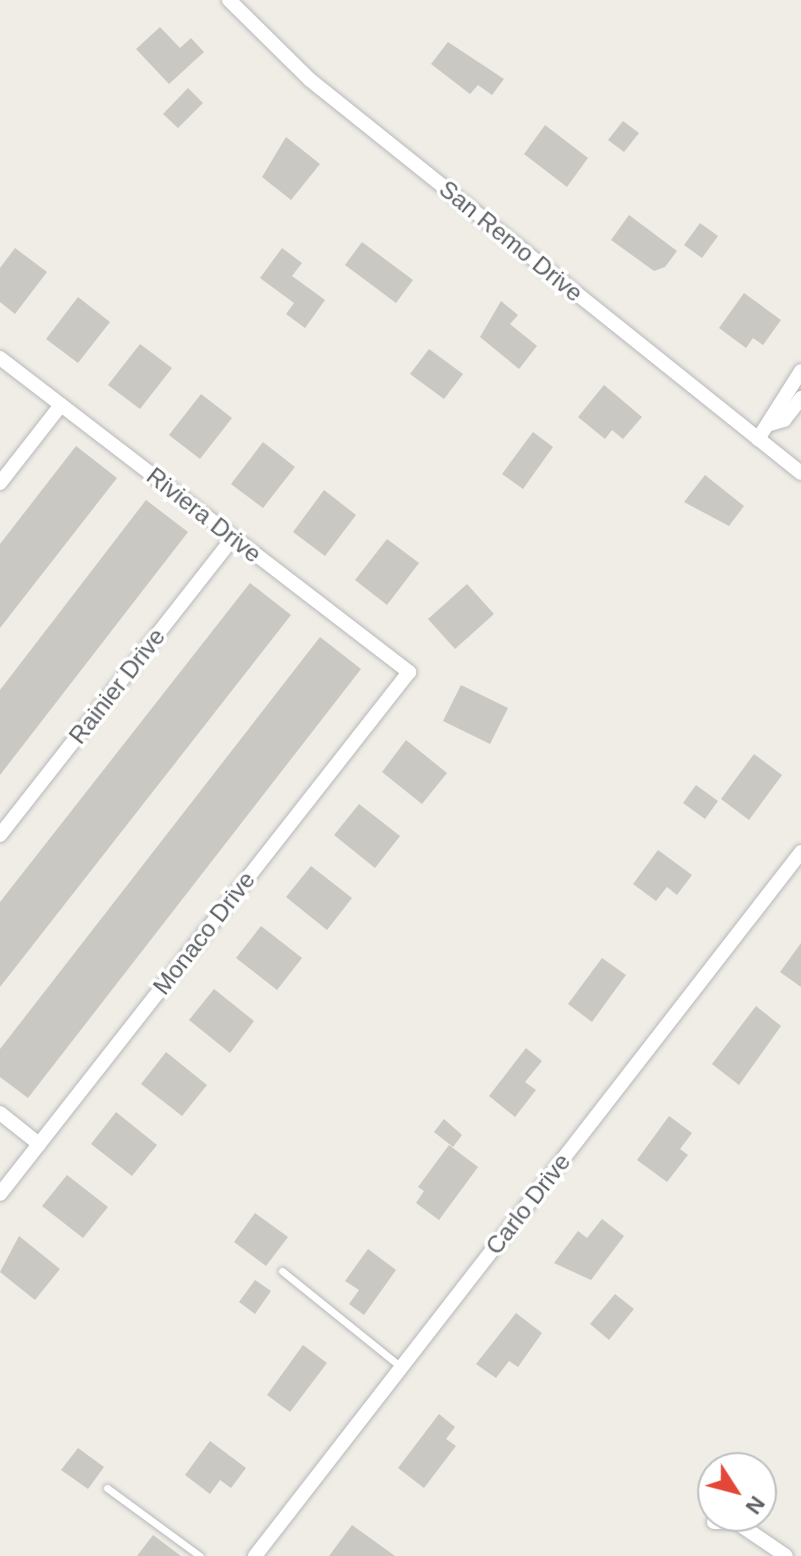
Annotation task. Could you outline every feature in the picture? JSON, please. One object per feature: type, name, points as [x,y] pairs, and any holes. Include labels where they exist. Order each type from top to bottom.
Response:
[{"type":"street","name":"San Remo Drive","points":[[229,0],[309,79],[801,473]]},
{"type":"street","name":"Riviera Drive","points":[[0,358],[409,672]]},
{"type":"street","points":[[758,439],[770,424],[771,410],[801,371]]},
{"type":"street","points":[[770,424],[784,420],[801,398]]},
{"type":"street","points":[[0,483],[61,405]]},
{"type":"street","name":"Rainier Drive","points":[[0,835],[233,538]]},
{"type":"street","name":"Monaco Drive","points":[[0,1194],[409,672]]},
{"type":"street","name":"Carlo Drive","points":[[255,1556],[801,852]]},
{"type":"street","points":[[0,1113],[39,1144]]},
{"type":"street","points":[[751,1532],[786,1556]]},
{"type":"lane","points":[[282,1271],[401,1367]]},
{"type":"lane","points":[[107,1488],[200,1556]]},
{"type":"building","points":[[160,27],[180,48],[191,38],[204,52],[169,84],[136,49]]},
{"type":"building","points":[[448,42],[504,79],[492,95],[478,85],[470,94],[431,64]]},
{"type":"building","points":[[188,88],[203,103],[178,128],[163,114]]},
{"type":"building","points":[[623,121],[639,133],[624,152],[608,140]]},
{"type":"building","points":[[545,125],[588,158],[567,187],[524,154]]},
{"type":"building","points":[[286,137],[320,164],[291,200],[262,177]]},
{"type":"building","points":[[629,215],[677,251],[665,267],[654,271],[611,240]]},
{"type":"building","points":[[700,223],[718,236],[702,258],[684,245]]},
{"type":"building","points":[[362,242],[413,280],[396,303],[345,265]]},
{"type":"building","points":[[15,248],[47,272],[15,314],[0,302],[0,268]]},
{"type":"building","points":[[282,248],[302,263],[292,276],[325,300],[305,328],[286,314],[294,303],[260,278]]},
{"type":"building","points":[[744,293],[781,320],[763,345],[753,338],[746,348],[719,328]]},
{"type":"building","points":[[78,297],[110,322],[78,363],[46,339]]},
{"type":"building","points":[[501,301],[518,315],[510,324],[537,346],[519,369],[480,337]]},
{"type":"building","points":[[140,344],[172,368],[140,409],[108,385]]},
{"type":"building","points":[[429,349],[463,374],[444,399],[410,374]]},
{"type":"building","points":[[604,385],[642,417],[623,439],[612,430],[605,439],[578,417]]},
{"type":"building","points":[[201,394],[232,418],[200,459],[169,435]]},
{"type":"building","points":[[533,432],[553,447],[523,489],[502,474]]},
{"type":"building","points":[[263,442],[295,467],[263,508],[231,484]]},
{"type":"building","points":[[76,446],[117,478],[0,628],[0,544]]},
{"type":"building","points":[[705,475],[744,506],[729,526],[684,502]]},
{"type":"building","points":[[324,490],[356,515],[325,556],[293,532]]},
{"type":"building","points":[[146,500],[188,532],[0,775],[0,690]]},
{"type":"building","points":[[387,539],[419,563],[387,605],[355,580]]},
{"type":"building","points":[[250,583],[291,615],[0,987],[0,902]]},
{"type":"building","points":[[467,584],[494,614],[455,649],[428,619]]},
{"type":"building","points":[[320,637],[361,669],[28,1098],[0,1077],[0,1049]]},
{"type":"building","points":[[461,685],[508,708],[490,744],[443,721]]},
{"type":"building","points":[[406,740],[447,773],[422,804],[382,772]]},
{"type":"building","points":[[754,754],[782,775],[749,820],[721,799]]},
{"type":"building","points":[[696,785],[718,801],[705,819],[683,803]]},
{"type":"building","points":[[359,804],[400,836],[375,868],[334,835]]},
{"type":"building","points":[[658,850],[692,875],[677,895],[667,887],[656,901],[633,884]]},
{"type":"building","points":[[311,866],[352,898],[327,930],[286,897]]},
{"type":"building","points":[[261,926],[302,958],[277,990],[236,958]]},
{"type":"building","points":[[801,943],[801,987],[780,972]]},
{"type":"building","points":[[602,958],[626,975],[592,1022],[568,1004]]},
{"type":"building","points":[[214,989],[254,1021],[230,1053],[189,1020]]},
{"type":"building","points":[[756,1006],[781,1026],[739,1085],[712,1064]]},
{"type":"building","points":[[526,1048],[542,1061],[525,1082],[536,1090],[515,1117],[489,1096]]},
{"type":"building","points":[[166,1052],[207,1085],[182,1116],[141,1084]]},
{"type":"building","points":[[116,1112],[157,1145],[132,1176],[91,1144]]},
{"type":"building","points":[[669,1116],[692,1133],[680,1149],[688,1155],[667,1182],[637,1160]]},
{"type":"building","points":[[444,1119],[462,1135],[453,1147],[434,1132]]},
{"type":"building","points":[[449,1145],[478,1167],[439,1220],[416,1203],[424,1191],[418,1187]]},
{"type":"building","points":[[67,1175],[108,1207],[83,1238],[42,1206]]},
{"type":"building","points":[[255,1213],[288,1237],[266,1266],[234,1242]]},
{"type":"building","points":[[602,1219],[624,1236],[591,1280],[554,1263],[578,1231],[587,1238]]},
{"type":"building","points":[[19,1236],[60,1269],[35,1300],[0,1272]]},
{"type":"building","points":[[368,1249],[396,1270],[364,1315],[349,1304],[359,1290],[345,1281]]},
{"type":"building","points":[[255,1280],[271,1291],[255,1314],[239,1302]]},
{"type":"building","points":[[615,1294],[634,1309],[609,1340],[590,1324]]},
{"type":"building","points":[[516,1313],[542,1333],[518,1367],[509,1361],[496,1378],[476,1364]]},
{"type":"building","points":[[303,1345],[327,1363],[290,1412],[267,1395]]},
{"type":"building","points":[[439,1414],[455,1427],[446,1439],[456,1446],[424,1488],[398,1468]]},
{"type":"building","points":[[210,1441],[246,1468],[231,1488],[220,1480],[210,1494],[185,1475]]},
{"type":"building","points":[[78,1448],[104,1467],[88,1489],[61,1470]]},
{"type":"building","points":[[352,1525],[395,1556],[329,1556]]},
{"type":"building","points":[[153,1535],[181,1556],[137,1556]]}]
